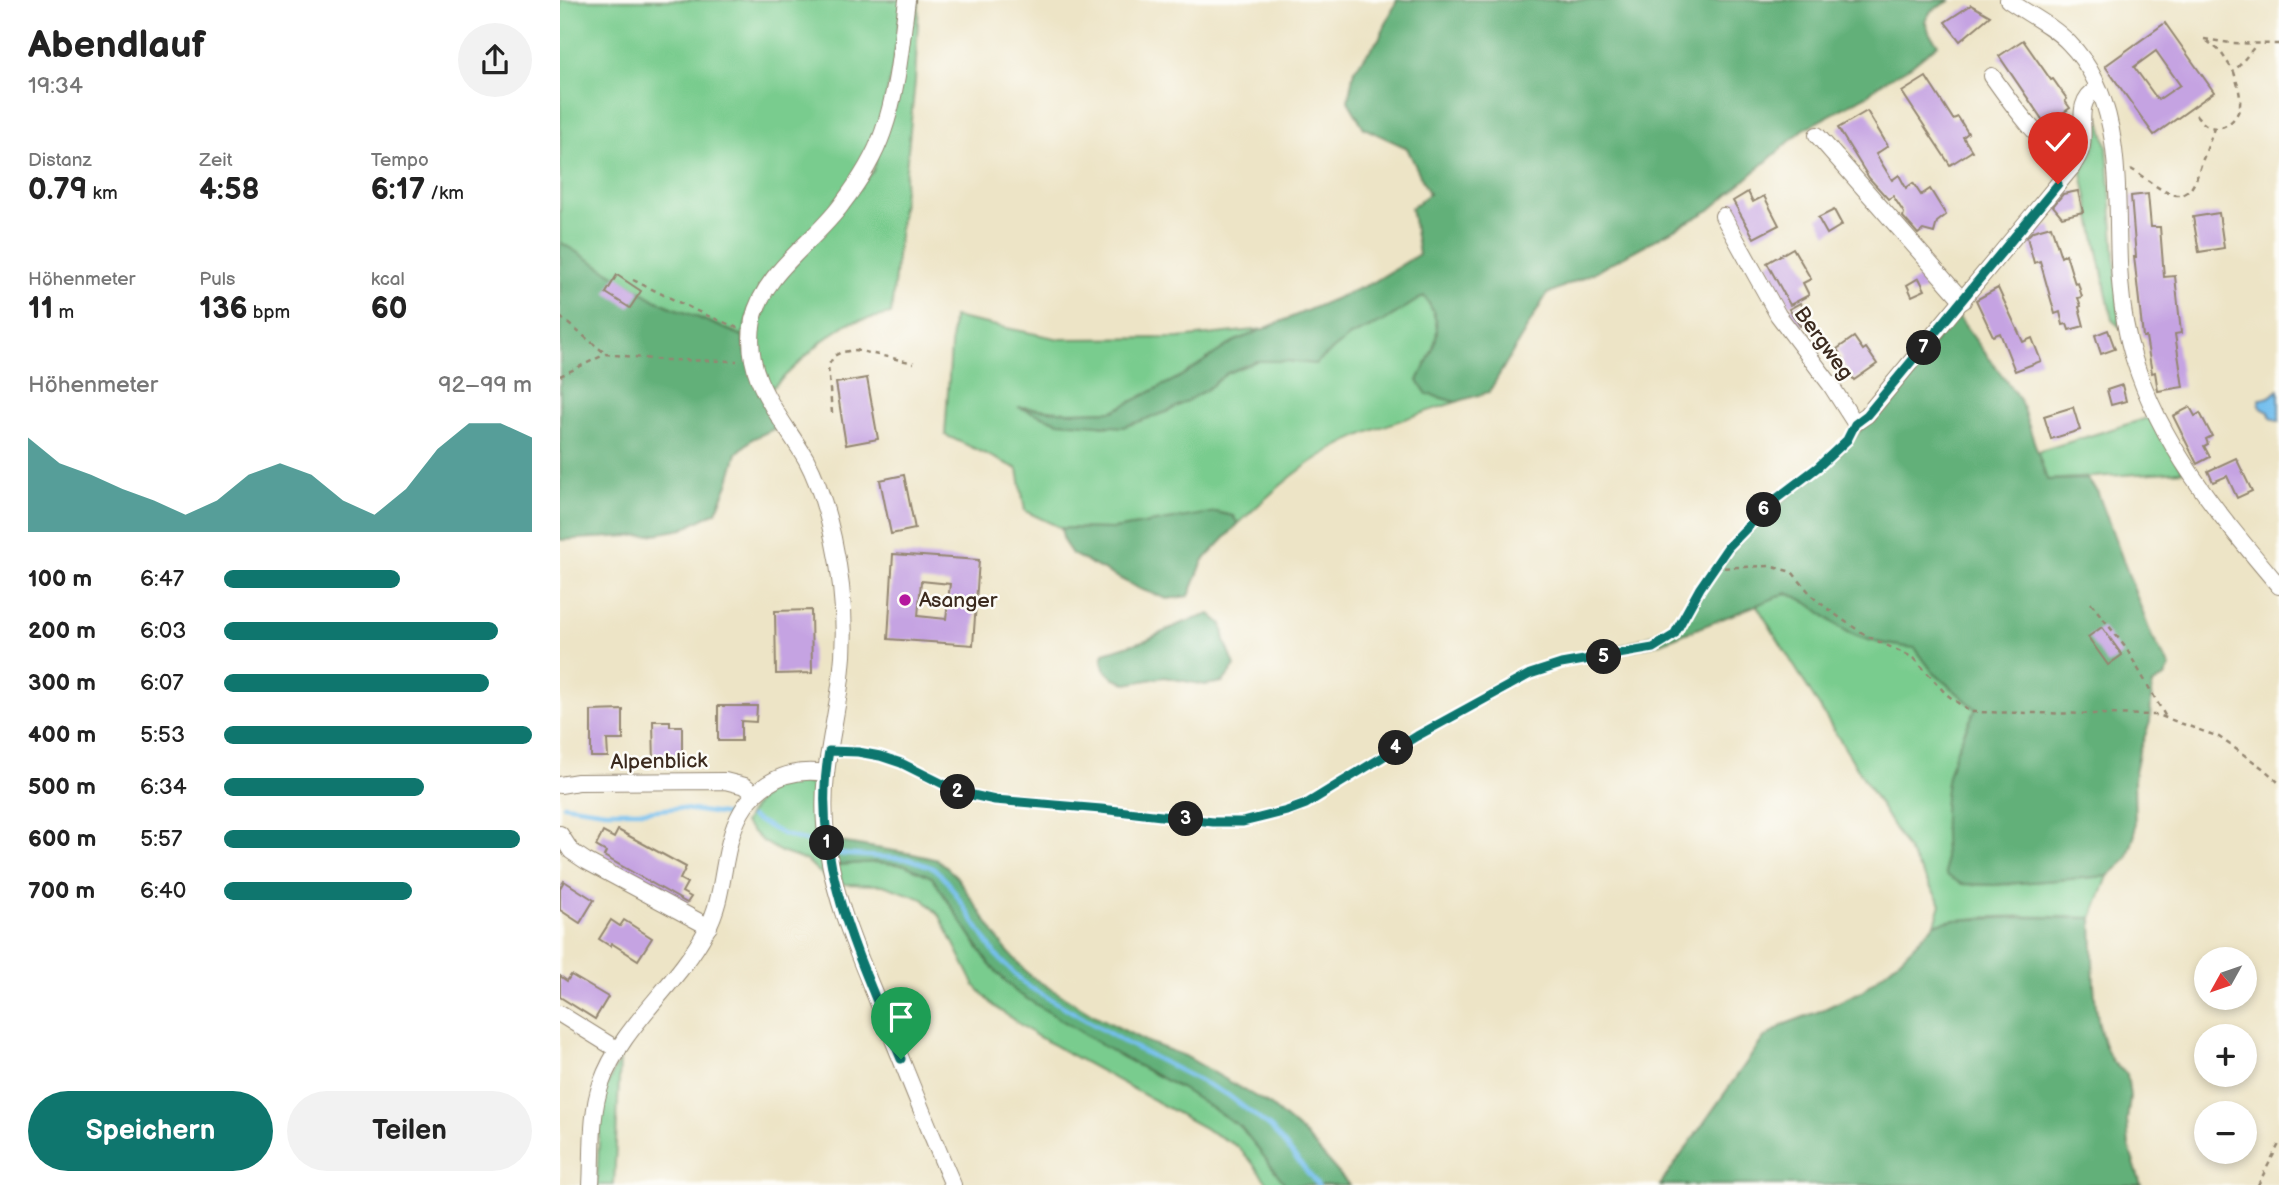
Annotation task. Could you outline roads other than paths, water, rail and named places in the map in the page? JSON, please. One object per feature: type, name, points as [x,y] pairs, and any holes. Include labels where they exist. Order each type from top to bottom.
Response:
[{"type":"street","points":[[907,0],[891,102],[883,133],[872,158],[840,207],[774,278],[761,296],[751,332],[752,361],[757,380],[808,463],[817,484],[839,567],[844,599],[842,674],[825,773],[825,825],[834,880],[862,963],[953,1185]]},
{"type":"street","points":[[2008,0],[2067,41],[2079,55],[2098,89],[2110,127],[2115,166],[2120,282],[2129,339],[2142,382],[2178,455],[2195,481],[2279,586]]},
{"type":"street","points":[[1992,76],[2020,116],[2072,167]]},
{"type":"street","points":[[1817,135],[1963,301],[2072,167],[2082,147],[2082,111],[2085,100],[2090,93],[2098,89]]},
{"type":"street","name":"Bergweg","points":[[1723,216],[1777,315],[1830,384],[1855,424],[1867,415],[1963,301]]},
{"type":"street","points":[[592,1185],[598,1097],[608,1066],[684,968],[709,927],[718,907],[732,834],[742,811],[755,794],[772,780],[809,771],[825,773]]},
{"type":"street","name":"Alpenblick","points":[[560,785],[578,782],[725,781],[746,786],[755,794]]},
{"type":"street","points":[[560,834],[571,851],[709,927]]},
{"type":"street","points":[[560,1014],[618,1050]]},
{"type":"water","points":[[2279,390],[2278,421],[2271,418],[2269,412],[2261,408],[2259,403],[2260,399]]},
{"type":"waterway","points":[[564,805],[605,811],[677,808],[728,815]]},
{"type":"waterway","points":[[751,817],[782,834],[819,845]]},
{"type":"waterway","points":[[838,854],[909,859],[934,868],[948,882],[995,954],[1026,985],[1124,1042],[1228,1095],[1271,1128],[1318,1185]]},
{"type":"place","name":"Asanger","points":[[905,600]]}]
